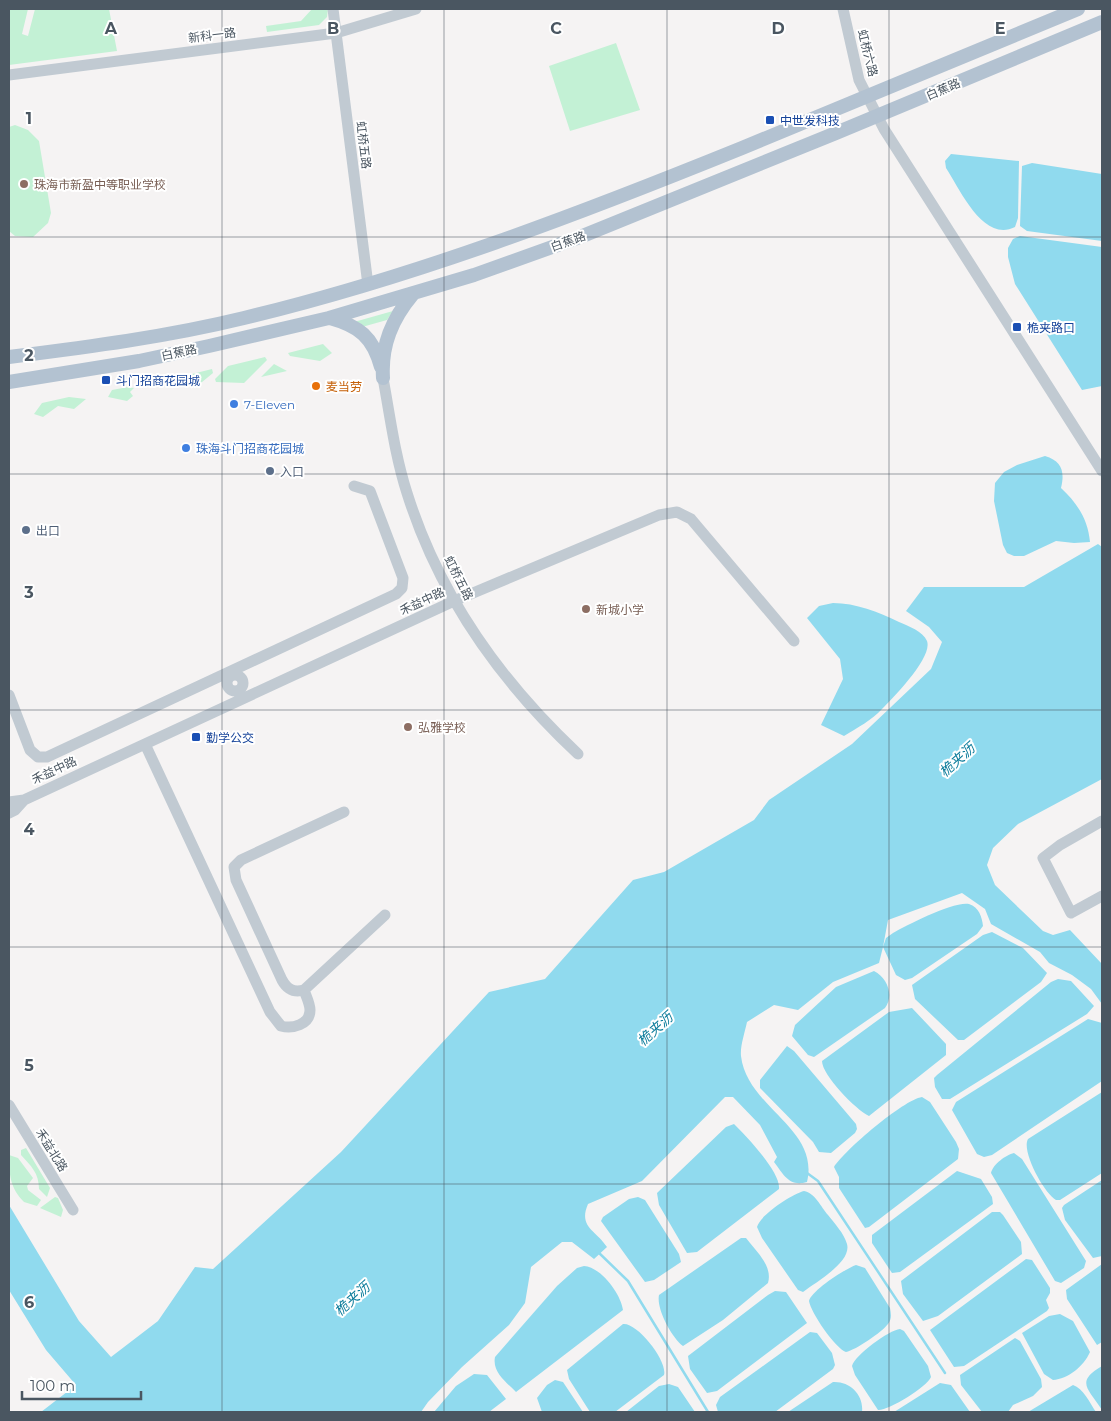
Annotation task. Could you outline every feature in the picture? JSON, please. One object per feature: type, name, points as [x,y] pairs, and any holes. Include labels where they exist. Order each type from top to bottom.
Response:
[{"type":"main road","name":"白蕉路","points":[[9,357],[122,343],[242,319],[368,285],[545,226],[868,97],[1078,9]]},
{"type":"main road","name":"白蕉路","points":[[9,382],[139,361],[329,318],[474,275],[580,237],[880,122],[1102,22]]},
{"type":"main road","points":[[383,378],[383,358],[389,331],[396,316],[413,294]]},
{"type":"main road","points":[[329,318],[354,326],[367,337],[376,353],[383,378]]},
{"type":"street","name":"虹桥五路","points":[[333,9],[368,285]]},
{"type":"street","name":"新科一路","points":[[9,74],[336,34],[416,9]]},
{"type":"street","name":"虹桥六路","points":[[843,9],[859,80],[880,122],[1102,471]]},
{"type":"street","name":"虹桥五路","points":[[383,378],[407,493],[429,549],[454,601],[479,642],[510,682],[541,720],[578,754]]},
{"type":"street","points":[[9,695],[30,750],[35,756],[44,758],[231,673],[396,594],[402,588],[403,575],[370,491],[354,486]]},
{"type":"street","name":"禾益中路","points":[[9,802],[24,800],[145,744],[240,695],[454,601],[659,515],[676,512],[691,519],[794,641]]},
{"type":"street","points":[[231,673],[241,679],[240,695]]},
{"type":"street","points":[[145,744],[270,1012],[281,1026],[295,1027],[306,1019],[310,1010],[304,990]]},
{"type":"street","name":"禾益中路","points":[[9,813],[15,810],[24,800]]},
{"type":"street","points":[[344,812],[244,858],[234,867],[236,880],[283,983],[291,990],[304,990],[385,915]]},
{"type":"street","points":[[1102,822],[1060,845],[1043,858],[1071,913],[1102,896]]},
{"type":"street","name":"禾益北路","points":[[9,1105],[73,1210]]},
{"type":"green space","points":[[9,9],[28,9],[22,34],[28,36],[35,9],[109,9],[117,51],[9,65]]},
{"type":"green space","points":[[312,9],[328,9],[327,17],[319,25],[267,32],[266,26],[301,21]]},
{"type":"green space","points":[[616,43],[640,110],[570,131],[549,66]]},
{"type":"green space","points":[[15,125],[28,130],[39,141],[51,213],[48,223],[33,237],[15,236],[9,231],[9,127]]},
{"type":"green space","points":[[393,311],[387,320],[362,327],[354,322]]},
{"type":"green space","points":[[323,344],[332,353],[320,361],[290,356],[288,353]]},
{"type":"green space","points":[[265,357],[267,360],[244,383],[216,382],[215,379],[228,366]]},
{"type":"green space","points":[[274,364],[287,371],[261,377]]},
{"type":"green space","points":[[212,369],[213,373],[196,387],[183,383],[192,374]]},
{"type":"green space","points":[[128,387],[134,388],[130,392],[133,396],[127,401],[108,397],[112,390]]},
{"type":"green space","points":[[69,397],[86,399],[74,409],[58,406],[43,417],[34,414],[42,403]]},
{"type":"green space","points":[[26,1148],[50,1188],[47,1197],[39,1189],[38,1178],[34,1170],[21,1155],[21,1150]]},
{"type":"green space","points":[[9,1155],[18,1158],[33,1178],[27,1186],[28,1190],[41,1200],[37,1206],[24,1202],[19,1197],[10,1175]]},
{"type":"green space","points":[[55,1197],[58,1198],[63,1210],[61,1217],[40,1208]]},
{"type":"water","points":[[951,154],[1019,161],[1018,218],[1015,227],[1003,230],[993,227],[983,221],[974,211],[946,168],[945,161]]},
{"type":"water","points":[[1032,163],[1102,174],[1102,241],[1027,231],[1020,226],[1022,166]]},
{"type":"water","points":[[1020,236],[1102,247],[1102,386],[1082,390],[1015,284],[1008,257],[1008,248],[1013,239]]},
{"type":"water","points":[[1045,456],[1059,464],[1063,477],[1061,488],[1081,512],[1087,526],[1090,542],[1056,541],[1024,556],[1014,556],[1007,553],[1003,545],[994,501],[995,483],[1004,472],[1017,465]]},
{"type":"water","name":"桅夹沥","points":[[1098,544],[1102,547],[1102,779],[1018,824],[993,848],[987,865],[995,885],[1043,931],[1053,935],[1070,930],[1102,964],[1102,1004],[1091,989],[1072,975],[1049,963],[1040,952],[991,924],[985,909],[962,893],[888,920],[879,963],[833,982],[798,1010],[774,1005],[747,1022],[741,1052],[746,1074],[756,1090],[793,1132],[803,1147],[808,1163],[807,1182],[796,1183],[784,1175],[774,1162],[777,1157],[760,1125],[733,1097],[725,1097],[642,1181],[588,1204],[585,1212],[587,1223],[607,1247],[594,1259],[572,1242],[562,1242],[531,1267],[525,1303],[509,1325],[462,1367],[428,1402],[421,1412],[41,1412],[76,1385],[46,1350],[9,1290],[9,1205],[79,1321],[111,1357],[158,1321],[195,1267],[213,1269],[341,1152],[489,992],[545,979],[633,880],[664,872],[754,820],[769,800],[852,744],[931,669],[942,642],[929,627],[906,611],[924,587],[1024,587]]},
{"type":"water","points":[[833,603],[858,606],[883,615],[915,629],[927,641],[924,657],[903,686],[874,717],[844,736],[821,725],[843,679],[840,659],[807,618],[819,606]]},
{"type":"water","points":[[962,904],[972,905],[978,910],[982,919],[983,926],[977,934],[912,978],[905,980],[896,975],[883,947],[886,938],[893,933],[931,914],[953,906]]},
{"type":"water","points":[[992,932],[1023,948],[1047,973],[1041,982],[964,1040],[958,1040],[915,999],[912,985],[983,935]]},
{"type":"water","points":[[874,971],[883,978],[888,988],[889,998],[885,1008],[814,1057],[808,1055],[792,1036],[795,1025],[836,987]]},
{"type":"water","points":[[1058,979],[1071,981],[1094,1006],[1087,1014],[950,1099],[942,1099],[935,1087],[934,1078],[1051,982]]},
{"type":"water","points":[[912,1008],[946,1044],[946,1055],[869,1116],[856,1107],[833,1083],[823,1067],[822,1061],[889,1012]]},
{"type":"water","points":[[1088,1019],[1102,1023],[1102,1081],[992,1155],[984,1157],[977,1154],[952,1110],[956,1102]]},
{"type":"water","points":[[787,1046],[794,1051],[856,1124],[857,1129],[855,1133],[831,1153],[819,1152],[813,1142],[760,1088],[760,1080]]},
{"type":"water","points":[[1102,1092],[1102,1173],[1060,1200],[1056,1200],[1040,1181],[1035,1171],[1028,1153],[1028,1139]]},
{"type":"water","points":[[922,1097],[930,1102],[956,1142],[959,1149],[958,1159],[869,1227],[865,1228],[839,1188],[839,1177],[834,1167],[850,1149],[875,1127],[902,1107]]},
{"type":"water","points":[[734,1124],[769,1164],[778,1182],[779,1189],[697,1252],[687,1253],[659,1205],[657,1193],[726,1127]]},
{"type":"water","points":[[1014,1153],[1022,1159],[1086,1261],[1084,1268],[1061,1283],[1055,1281],[991,1173],[994,1166],[1000,1160]]},
{"type":"water","points":[[957,1171],[981,1179],[992,1197],[993,1204],[900,1272],[892,1273],[872,1243],[872,1235]]},
{"type":"water","points":[[1102,1180],[1102,1256],[1093,1258],[1065,1220],[1062,1208]]},
{"type":"water","points":[[804,1191],[815,1197],[839,1228],[846,1240],[847,1251],[844,1258],[832,1271],[803,1292],[798,1290],[762,1238],[757,1227],[759,1222],[777,1206]]},
{"type":"water","points":[[638,1197],[645,1200],[679,1254],[681,1262],[654,1280],[645,1282],[601,1221],[603,1217],[629,1199]]},
{"type":"water","points":[[992,1212],[1000,1212],[1003,1215],[1021,1242],[1022,1254],[938,1316],[923,1321],[903,1294],[901,1281]]},
{"type":"water","points":[[741,1238],[746,1238],[763,1259],[768,1271],[768,1283],[723,1320],[683,1346],[674,1337],[662,1315],[659,1295]]},
{"type":"water","points":[[1026,1259],[1032,1260],[1050,1288],[1050,1293],[1046,1300],[1049,1308],[1047,1311],[964,1366],[954,1367],[930,1330]]},
{"type":"water","points":[[1102,1264],[1102,1342],[1097,1345],[1067,1299],[1066,1290]]},
{"type":"water","points":[[856,1265],[865,1268],[890,1308],[891,1318],[888,1324],[875,1336],[846,1352],[824,1330],[809,1301],[811,1296],[822,1286]]},
{"type":"water","points":[[584,1266],[597,1271],[609,1282],[623,1310],[516,1392],[498,1372],[495,1357],[557,1286],[577,1268]]},
{"type":"water","points":[[775,1291],[786,1292],[807,1323],[717,1391],[707,1393],[690,1369],[688,1356]]},
{"type":"water","points":[[1060,1314],[1073,1321],[1090,1352],[1075,1371],[1053,1380],[1044,1374],[1022,1333],[1049,1316]]},
{"type":"water","points":[[623,1324],[636,1329],[650,1344],[661,1361],[664,1375],[615,1412],[590,1412],[569,1379],[567,1370]]},
{"type":"water","points":[[900,1329],[904,1331],[928,1366],[931,1377],[922,1387],[907,1398],[890,1407],[878,1410],[855,1375],[852,1366],[854,1361],[873,1344],[895,1330]]},
{"type":"water","points":[[810,1332],[817,1333],[832,1353],[835,1365],[833,1369],[775,1412],[718,1412],[716,1405],[720,1397]]},
{"type":"water","points":[[1015,1338],[1020,1341],[1041,1379],[1042,1387],[1033,1396],[1013,1405],[1008,1412],[982,1412],[961,1385],[960,1375]]},
{"type":"water","points":[[1102,1366],[1102,1410],[1089,1391],[1086,1381]]},
{"type":"water","points":[[474,1374],[487,1375],[506,1399],[489,1412],[434,1412],[456,1386]]},
{"type":"water","points":[[555,1380],[563,1382],[583,1412],[542,1412],[537,1398],[547,1385]]},
{"type":"water","points":[[833,1382],[845,1384],[855,1390],[861,1400],[862,1412],[788,1412]]},
{"type":"water","points":[[940,1383],[951,1385],[970,1412],[894,1412]]},
{"type":"water","points":[[669,1384],[678,1387],[695,1412],[626,1412],[659,1386]]},
{"type":"water","points":[[1073,1385],[1083,1392],[1096,1412],[1028,1412]]},
{"type":"waterway","points":[[807,1173],[818,1181],[945,1373]]},
{"type":"waterway","points":[[597,1251],[628,1281],[708,1412]]},
{"type":"place","name":"中世发科技","points":[[770,120]]},
{"type":"place","name":"珠海市新盈中等职业学校","points":[[24,184]]},
{"type":"place","name":"桅夹路口","points":[[1017,327]]},
{"type":"place","name":"斗门招商花园城","points":[[106,380]]},
{"type":"place","name":"麦当劳","points":[[316,386]]},
{"type":"place","name":"7-Eleven","points":[[234,404]]},
{"type":"place","name":"珠海斗门招商花园城","points":[[186,448]]},
{"type":"place","name":"入口","points":[[270,471]]},
{"type":"place","name":"出口","points":[[26,530]]},
{"type":"place","name":"新城小学","points":[[586,609]]},
{"type":"place","name":"弘雅学校","points":[[408,727]]},
{"type":"place","name":"勤学公交","points":[[196,737]]}]
